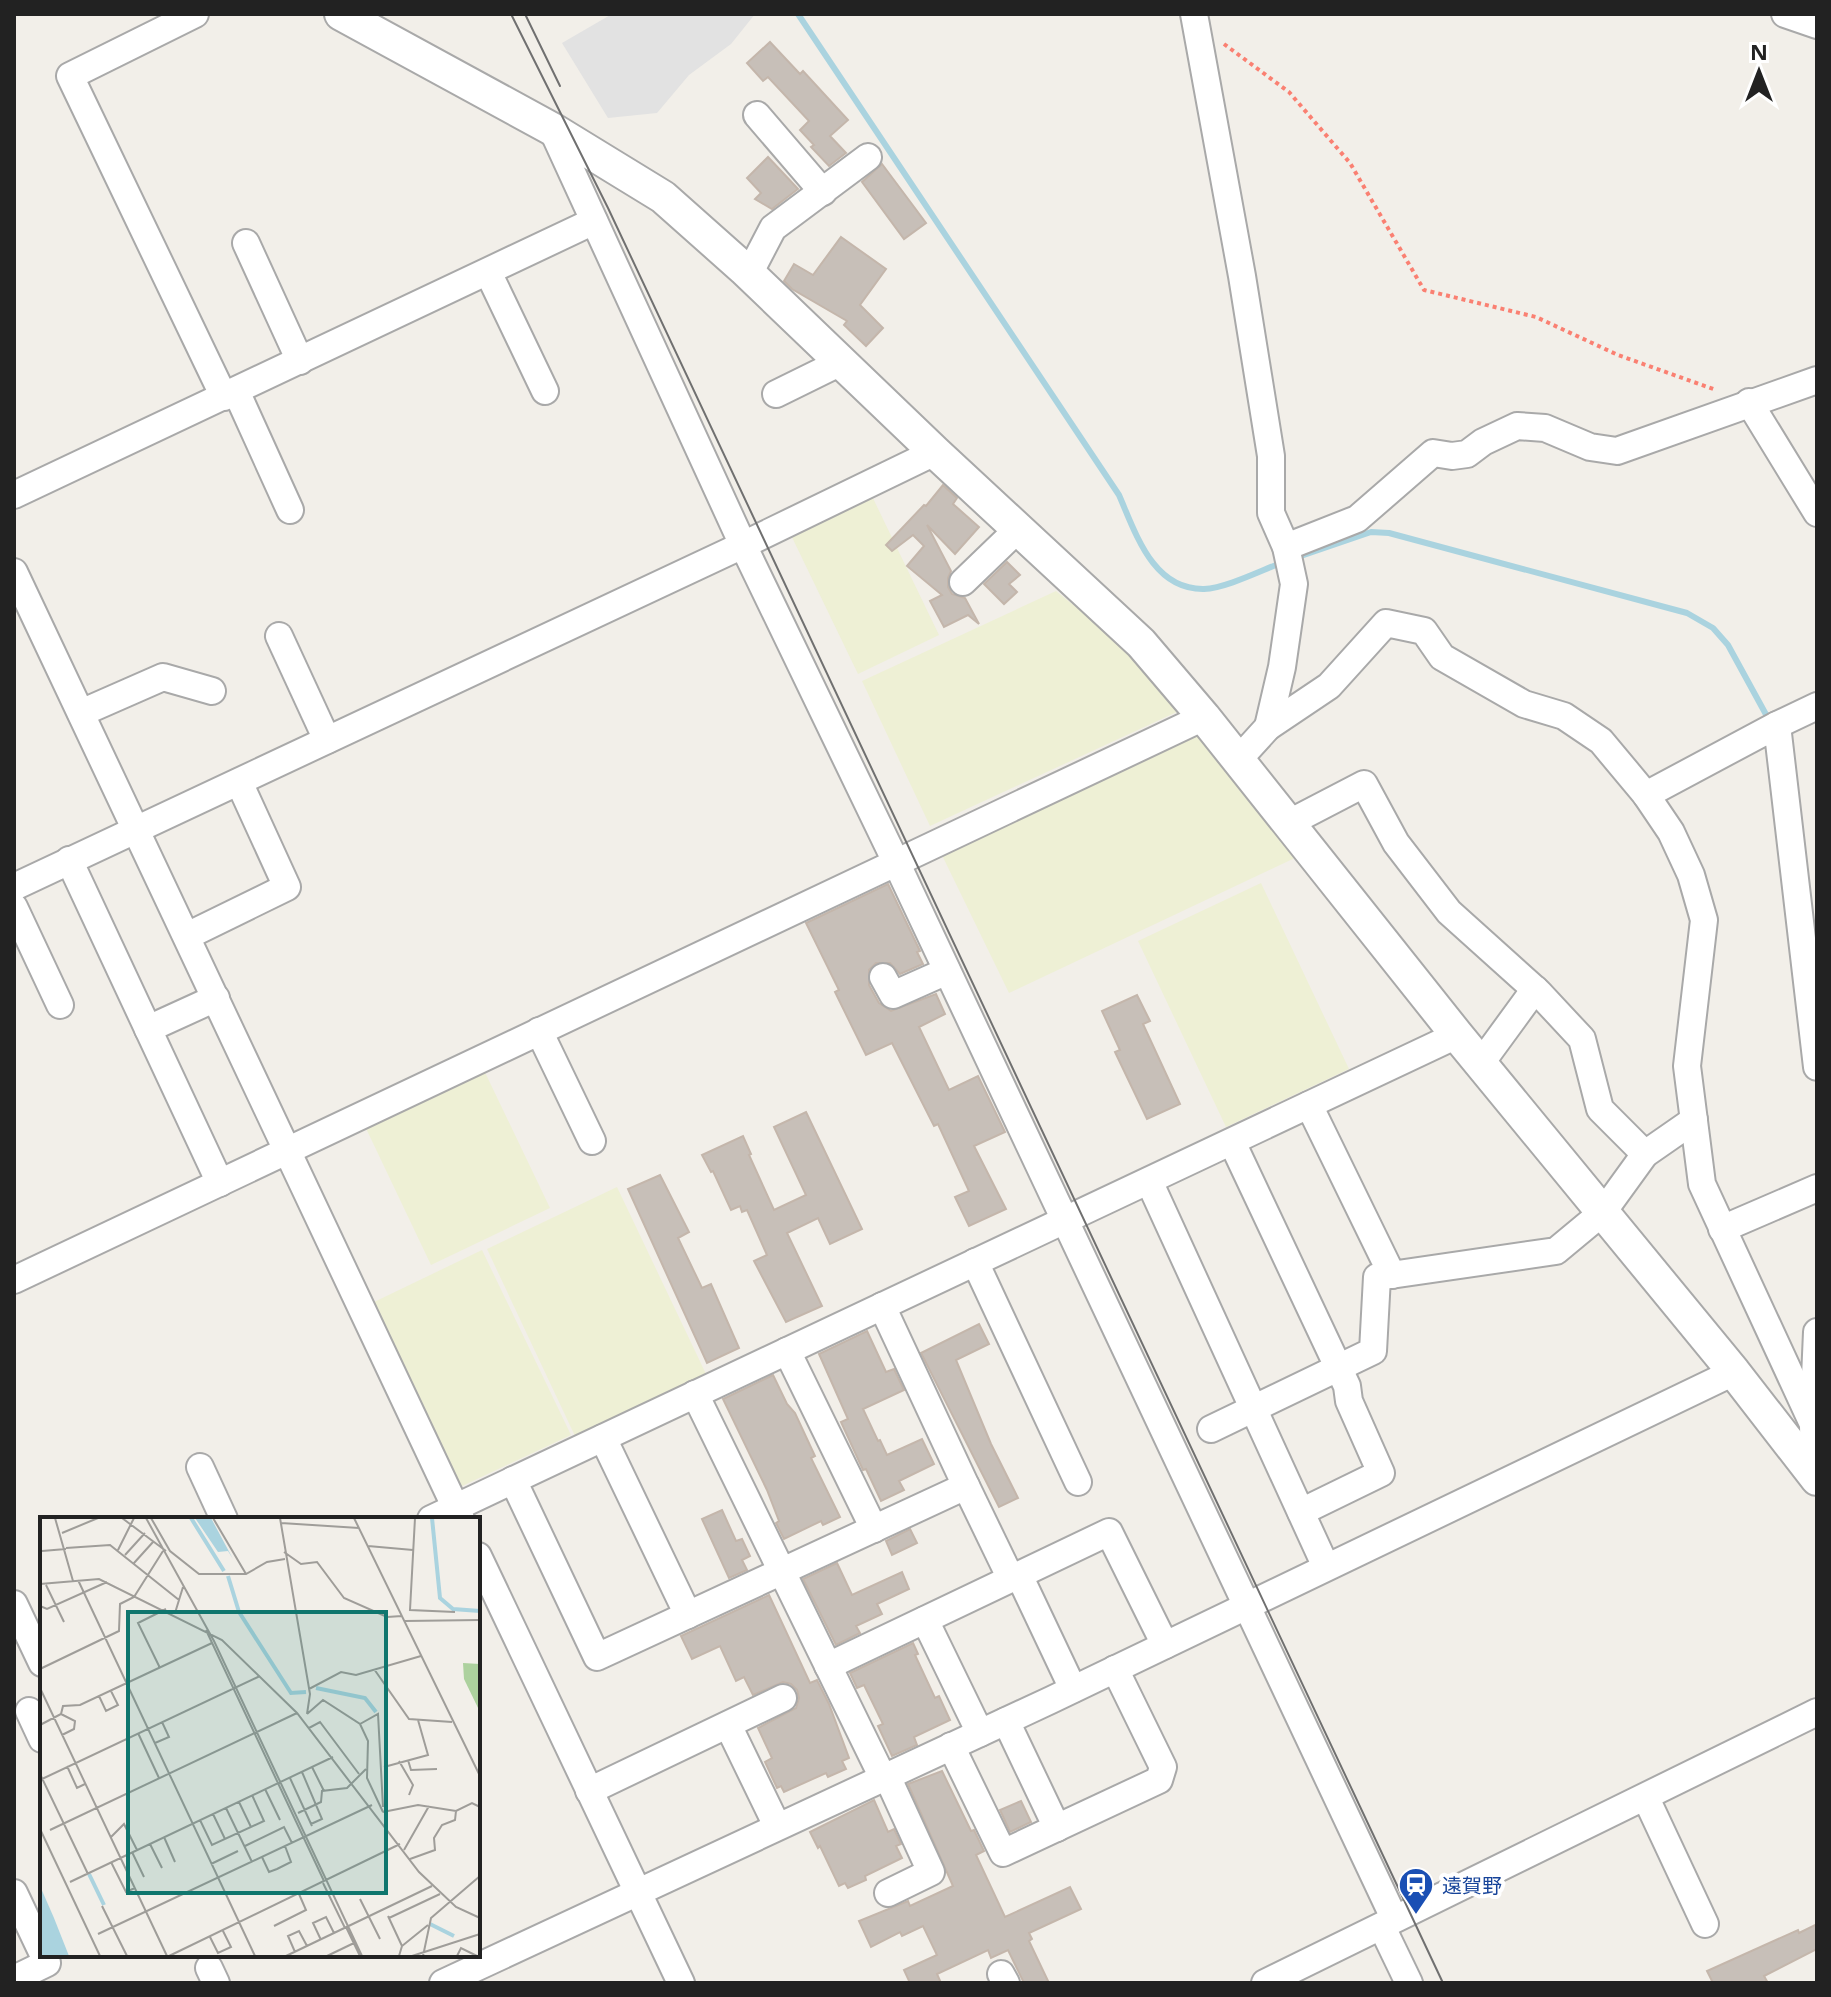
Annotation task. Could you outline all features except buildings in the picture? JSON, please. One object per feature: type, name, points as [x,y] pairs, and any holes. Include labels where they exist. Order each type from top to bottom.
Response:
[{"type":"street","points":[[195,14],[70,76],[290,510]]},
{"type":"street","points":[[341,14],[552,129],[663,197],[1141,643],[1734,1372],[1815,1476]]},
{"type":"street","points":[[1785,14],[1817,25]]},
{"type":"street","points":[[1195,19],[1271,456],[1271,513],[1288,554],[1294,584],[1282,667],[1268,727]]},
{"type":"street","points":[[757,115],[823,192]]},
{"type":"street","points":[[552,129],[743,545],[896,862],[1245,1606],[1377,1876],[1388,1923],[1409,1983]]},
{"type":"street","points":[[749,274],[773,228],[868,157]]},
{"type":"street","points":[[14,495],[594,221]]},
{"type":"street","points":[[246,243],[300,361]]},
{"type":"street","points":[[488,272],[545,391]]},
{"type":"street","points":[[776,394],[841,362]]},
{"type":"street","points":[[1288,554],[1357,519],[1433,453],[1467,454],[1483,442],[1517,426],[1545,428],[1590,447],[1617,451],[1817,380]]},
{"type":"street","points":[[1749,402],[1817,513]]},
{"type":"street","points":[[14,887],[935,452]]},
{"type":"street","points":[[963,582],[1018,529]]},
{"type":"street","points":[[14,572],[458,1513],[513,1480],[1457,1035]]},
{"type":"street","points":[[1238,760],[1268,727],[1329,686],[1386,623],[1424,631],[1442,657],[1524,704],[1564,716],[1601,741],[1646,795],[1691,875],[1704,920],[1687,1066],[1702,1184],[1815,1424]]},
{"type":"street","points":[[279,636],[327,740]]},
{"type":"street","points":[[81,713],[163,677],[212,691]]},
{"type":"street","points":[[1646,795],[1817,706]]},
{"type":"street","points":[[14,1280],[1204,717]]},
{"type":"street","points":[[1777,725],[1817,1067]]},
{"type":"street","points":[[187,936],[287,887],[239,782]]},
{"type":"street","points":[[1289,823],[1364,784],[1396,843],[1449,912],[1535,989],[1582,1039],[1600,1109],[1645,1154]]},
{"type":"street","points":[[69,860],[220,1183]]},
{"type":"street","points":[[14,907],[60,1005]]},
{"type":"street","points":[[883,977],[893,995],[947,971]]},
{"type":"street","points":[[1481,1063],[1535,989]]},
{"type":"street","points":[[148,1029],[216,998]]},
{"type":"street","points":[[539,1031],[592,1141]]},
{"type":"street","points":[[1309,1105],[1392,1275]]},
{"type":"street","points":[[1211,1429],[1373,1351],[1377,1277],[1556,1251],[1603,1212],[1645,1154],[1694,1120]]},
{"type":"street","points":[[1232,1142],[1339,1368],[1347,1386],[1349,1401],[1381,1473],[1301,1512]]},
{"type":"street","points":[[1149,1181],[1326,1567]]},
{"type":"street","points":[[1722,1229],[1817,1188]]},
{"type":"street","points":[[975,1262],[1078,1482]]},
{"type":"street","points":[[882,1306],[966,1486],[1073,1689]]},
{"type":"street","points":[[1815,1476],[1817,1332]]},
{"type":"street","points":[[787,1351],[874,1529]]},
{"type":"street","points":[[460,1979],[637,1891],[1006,1721],[1734,1372]]},
{"type":"street","points":[[695,1394],[931,1872],[888,1893]]},
{"type":"street","points":[[603,1438],[688,1615]]},
{"type":"street","points":[[200,1467],[223,1517]]},
{"type":"street","points":[[513,1480],[597,1657],[966,1486]]},
{"type":"street","points":[[828,1666],[1109,1532],[1165,1645]]},
{"type":"street","points":[[480,1560],[681,1983]]},
{"type":"street","points":[[14,1604],[40,1659]]},
{"type":"street","points":[[925,1620],[980,1733]]},
{"type":"street","points":[[951,1746],[1003,1853],[1057,1828],[1159,1780],[1163,1767],[1115,1669]]},
{"type":"street","points":[[589,1791],[783,1698]]},
{"type":"street","points":[[28,1711],[40,1735]]},
{"type":"street","points":[[1265,1983],[1817,1712]]},
{"type":"street","points":[[1006,1721],[1057,1828]]},
{"type":"street","points":[[728,1725],[777,1826]]},
{"type":"street","points":[[1646,1798],[1705,1924]]},
{"type":"street","points":[[14,1893],[36,1924],[40,1967]]},
{"type":"path","points":[[1195,19],[1289,92],[1350,163],[1424,290],[1536,317],[1618,355],[1749,402]]},
{"type":"green space","points":[[869,490],[939,635],[858,674],[788,529]]},
{"type":"green space","points":[[1056,591],[1137,656],[1181,710],[930,826],[862,681]]},
{"type":"green space","points":[[1196,729],[1297,857],[1009,993],[939,849]]},
{"type":"green space","points":[[1261,883],[1349,1069],[1226,1127],[1138,941]]},
{"type":"green space","points":[[481,1064],[550,1208],[431,1265],[362,1120]]},
{"type":"green space","points":[[617,1187],[706,1374],[575,1436],[487,1249]]},
{"type":"green space","points":[[482,1250],[571,1435],[460,1487],[372,1303]]},
{"type":"shaded area","points":[[612,14],[755,14],[731,44],[689,75],[657,113],[608,118],[562,43]]},
{"type":"waterway","points":[[798,14],[1119,495],[1140,542],[1159,570],[1186,587],[1204,589],[1281,563]]},
{"type":"waterway","points":[[1295,558],[1371,532],[1389,533],[1687,613],[1713,628],[1728,645],[1769,720]]},
{"type":"tram line","points":[[511,14],[608,208],[1443,1983]]},
{"type":"tram line","points":[[525,14],[560,86]]},
{"type":"place","name":"遠賀野","points":[[1416,1916]]}]
